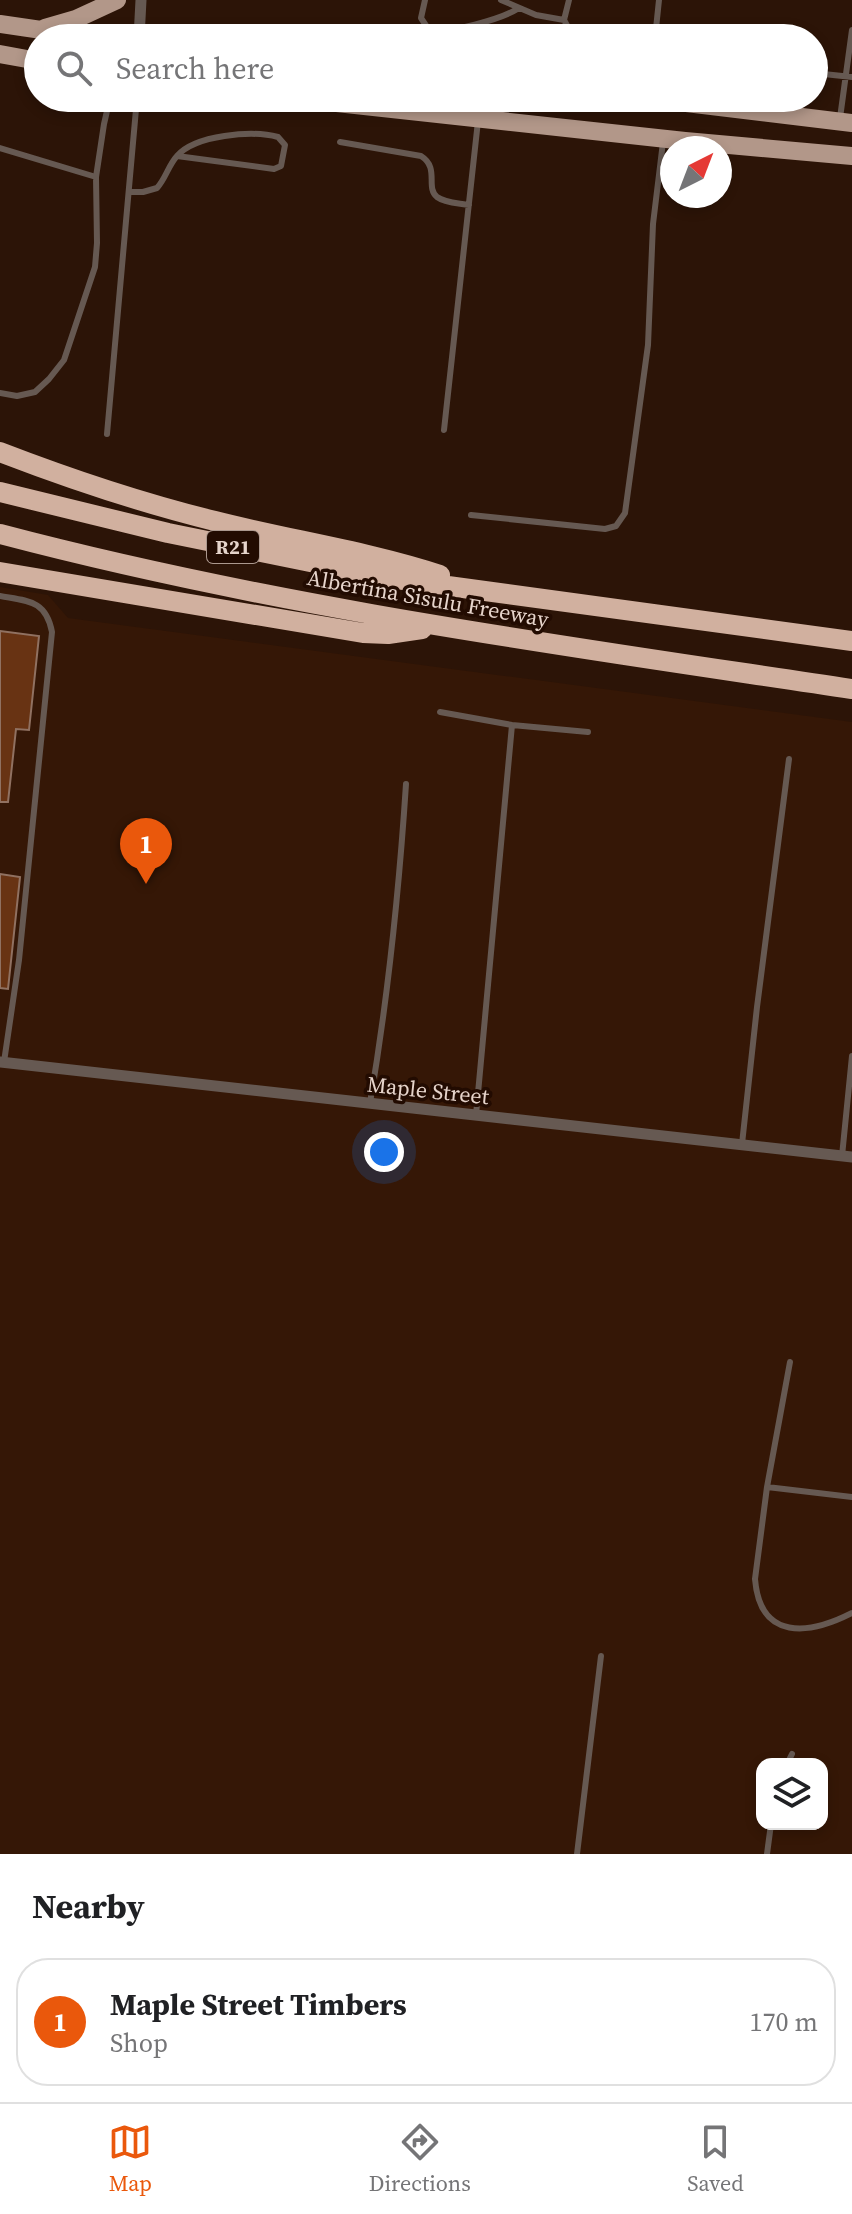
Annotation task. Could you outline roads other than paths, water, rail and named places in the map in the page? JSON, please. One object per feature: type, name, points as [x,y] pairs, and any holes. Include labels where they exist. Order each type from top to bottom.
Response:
[{"type":"highway","points":[[0,452],[124,495],[289,539],[400,562],[442,575],[469,588]]},
{"type":"highway","name":"Albertina Sisulu Freeway","points":[[0,492],[168,533],[389,578],[852,641]]},
{"type":"highway","name":"Albertina Sisulu Freeway","points":[[0,534],[183,579],[438,627],[852,689]]},
{"type":"highway","points":[[0,572],[363,633],[388,634],[438,627]]},
{"type":"main road","points":[[57,24],[117,0]]},
{"type":"main road","points":[[0,24],[24,28]]},
{"type":"main road","points":[[0,54],[24,58]]},
{"type":"main road","points":[[422,112],[660,138]]},
{"type":"main road","points":[[762,112],[846,122]]},
{"type":"main road","points":[[732,145],[852,156]]},
{"type":"street","points":[[140,24],[141,0]]},
{"type":"street","name":"Maple Street","points":[[2,1062],[847,1156]]},
{"type":"lane","points":[[425,0],[421,18],[425,24]]},
{"type":"lane","points":[[501,0],[536,15],[564,20]]},
{"type":"lane","points":[[656,24],[659,0]]},
{"type":"lane","points":[[566,24],[567,1]]},
{"type":"lane","points":[[471,24],[519,8]]},
{"type":"lane","points":[[846,122],[852,30]]},
{"type":"lane","points":[[828,74],[849,76]]},
{"type":"lane","points":[[0,393],[17,396],[35,392],[64,360],[95,267],[96,177],[107,112]]},
{"type":"lane","points":[[107,434],[136,112]]},
{"type":"lane","points":[[444,430],[478,118]]},
{"type":"lane","points":[[129,192],[157,188],[177,156],[193,145],[232,135],[271,135],[283,140],[285,145],[284,161],[278,169],[177,156]]},
{"type":"lane","points":[[340,142],[421,156],[431,167],[433,193],[445,201],[469,205]]},
{"type":"lane","points":[[0,148],[96,177]]},
{"type":"lane","points":[[471,515],[605,529],[616,526],[625,513],[648,345],[653,224],[660,164]]},
{"type":"lane","points":[[0,596],[42,608],[48,615],[52,632],[19,960],[2,1062]]},
{"type":"lane","points":[[440,712],[512,725],[588,732]]},
{"type":"lane","points":[[476,1115],[512,725]]},
{"type":"lane","points":[[742,1145],[789,759]]},
{"type":"lane","points":[[370,1103],[382,1033],[400,875],[406,784]]},
{"type":"lane","points":[[847,1156],[852,1056]]},
{"type":"lane","points":[[790,1362],[767,1487],[755,1579],[756,1593],[769,1618],[794,1629],[824,1626],[852,1613]]},
{"type":"lane","points":[[767,1487],[852,1497]]},
{"type":"lane","points":[[577,1854],[601,1656]]},
{"type":"lane","points":[[790,1758],[792,1754]]},
{"type":"lane","points":[[767,1854],[770,1830]]},
{"type":"place","name":"Maple Street Timbers","points":[[146,884]]}]
